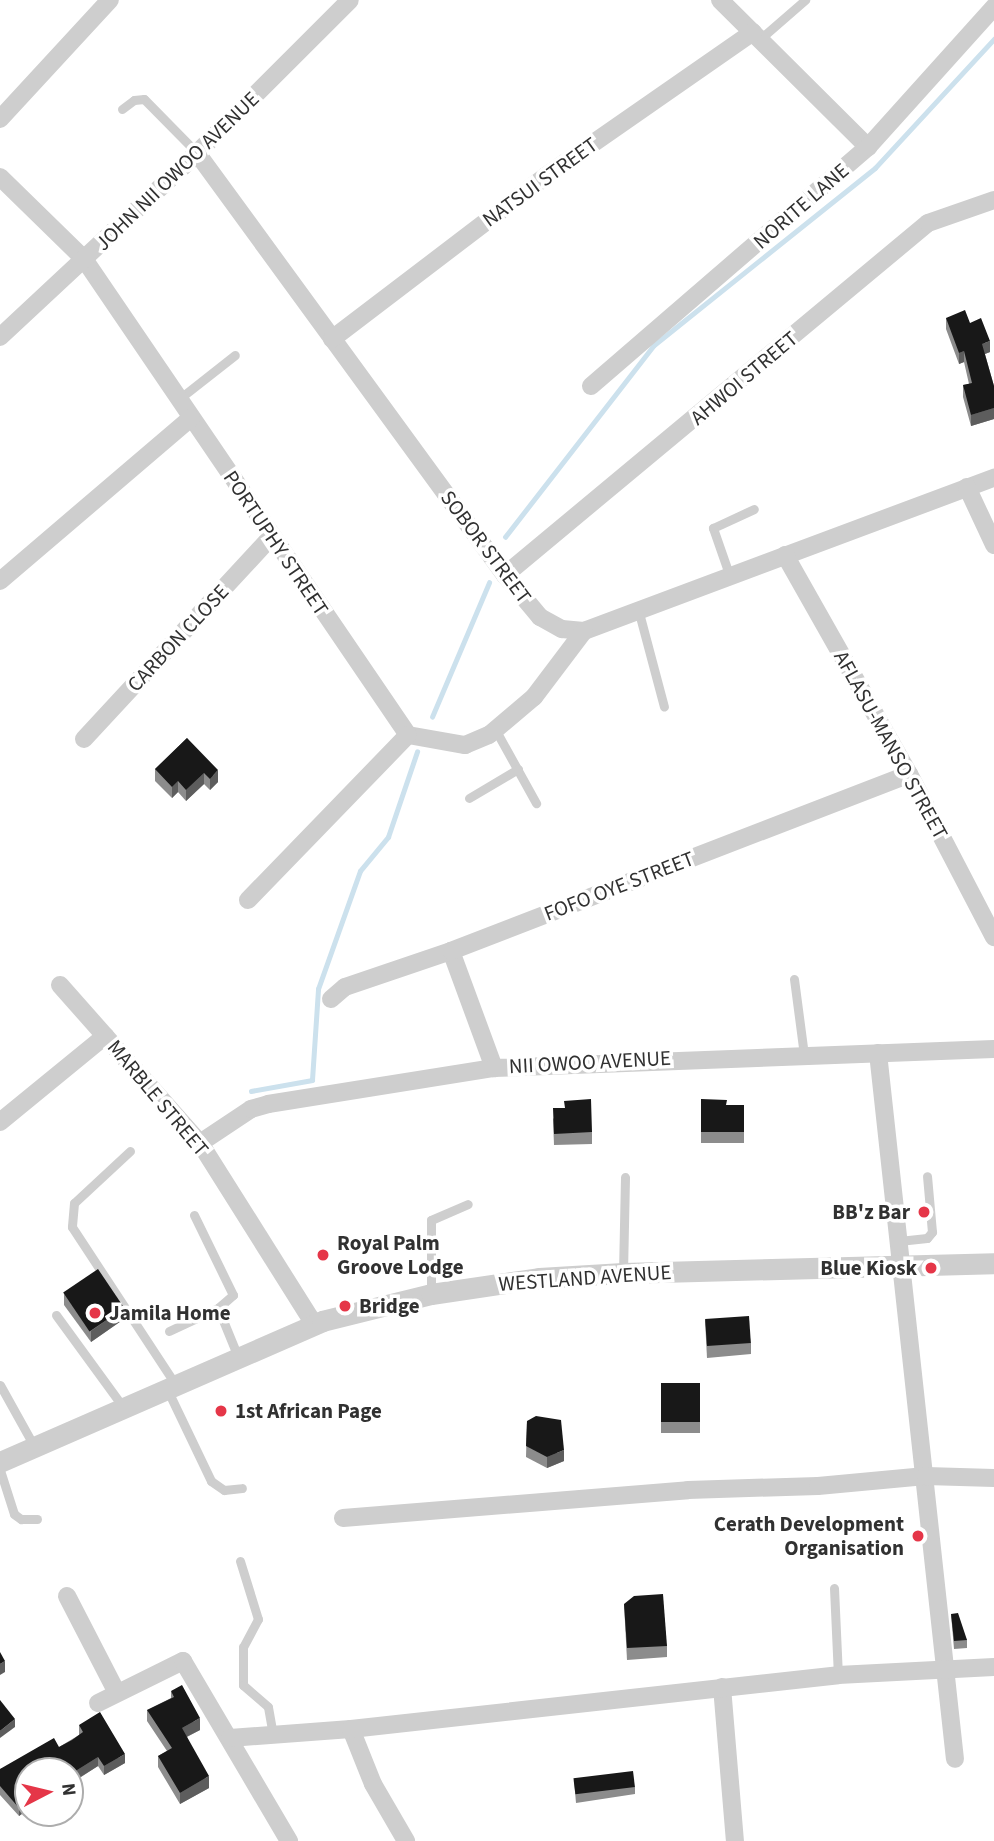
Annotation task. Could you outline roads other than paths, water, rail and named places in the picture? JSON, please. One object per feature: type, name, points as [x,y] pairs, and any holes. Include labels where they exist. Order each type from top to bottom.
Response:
[{"type":"street","points":[[0,119],[110,0]]},
{"type":"street","name":"JOHN NII OWOO AVENUE","points":[[0,337],[197,153],[350,0]]},
{"type":"street","points":[[720,0],[868,147]]},
{"type":"street","name":"NORITE LANE","points":[[591,386],[868,147],[994,8]]},
{"type":"street","name":"NATSUI STREET","points":[[332,339],[545,176],[756,35]]},
{"type":"street","name":"SOBOR STREET","points":[[197,153],[505,575],[540,617],[562,629],[584,631]]},
{"type":"street","name":"PORTUPHY STREET","points":[[0,177],[84,260],[408,735]]},
{"type":"street","name":"AHWOI STREET","points":[[505,575],[928,223],[994,200]]},
{"type":"street","points":[[0,581],[191,418]]},
{"type":"street","points":[[248,900],[408,735],[465,745],[495,730],[534,697],[584,631],[638,607],[994,478]]},
{"type":"street","points":[[967,487],[994,545]]},
{"type":"street","name":"CARBON CLOSE","points":[[84,739],[271,537]]},
{"type":"street","name":"AFLASU-MANSO STREET","points":[[785,555],[909,774],[994,937]]},
{"type":"street","name":"FOFO OYE STREET","points":[[331,999],[345,987],[451,951],[909,774]]},
{"type":"street","points":[[451,951],[494,1068]]},
{"type":"street","name":"MARBLE STREET","points":[[60,985],[200,1143],[314,1324]]},
{"type":"street","points":[[0,1122],[105,1036]]},
{"type":"street","name":"NII OWOO AVENUE","points":[[200,1143],[251,1109],[268,1104],[494,1068],[994,1049]]},
{"type":"street","points":[[878,1053],[948,1667],[955,1759]]},
{"type":"street","name":"WESTLAND AVENUE","points":[[0,1462],[314,1324],[431,1294],[539,1278],[623,1273],[994,1263]]},
{"type":"street","points":[[343,1518],[926,1476],[994,1478]]},
{"type":"street","points":[[66,1596],[117,1693]]},
{"type":"street","points":[[98,1703],[176,1661],[183,1661],[289,1841]]},
{"type":"street","points":[[230,1738],[351,1729],[838,1675],[948,1667],[994,1668]]},
{"type":"street","points":[[722,1687],[735,1841]]},
{"type":"street","points":[[351,1729],[373,1784],[407,1841]]},
{"type":"lane","points":[[756,35],[804,0]]},
{"type":"lane","points":[[122,110],[134,100],[144,99],[197,153]]},
{"type":"lane","points":[[178,399],[235,355]]},
{"type":"lane","points":[[729,575],[713,528],[754,509]]},
{"type":"lane","points":[[638,607],[664,707]]},
{"type":"lane","points":[[495,730],[536,803]]},
{"type":"lane","points":[[469,798],[518,769]]},
{"type":"lane","points":[[794,979],[804,1055]]},
{"type":"lane","points":[[130,1151],[74,1203],[72,1227],[172,1387],[211,1481],[224,1490],[242,1488]]},
{"type":"lane","points":[[899,1241],[927,1238],[932,1232],[927,1176]]},
{"type":"lane","points":[[623,1273],[625,1177]]},
{"type":"lane","points":[[431,1294],[431,1220],[468,1204]]},
{"type":"lane","points":[[169,1331],[218,1308],[233,1295],[232,1287],[194,1215]]},
{"type":"lane","points":[[218,1308],[238,1357]]},
{"type":"lane","points":[[56,1315],[124,1409]]},
{"type":"lane","points":[[0,1385],[34,1446]]},
{"type":"lane","points":[[0,1470],[14,1514],[21,1519],[37,1519]]},
{"type":"lane","points":[[240,1561],[258,1619],[243,1647],[243,1685],[268,1707],[273,1735]]},
{"type":"lane","points":[[834,1588],[838,1675]]},
{"type":"waterway","points":[[505,537],[654,345],[875,168],[994,39]]},
{"type":"waterway","points":[[432,717],[489,583]]},
{"type":"waterway","points":[[251,1091],[312,1080],[318,989],[360,871],[388,837],[417,752]]},
{"type":"place","name":"BB'z Bar","points":[[924,1212]]},
{"type":"place","name":"Royal Palm Groove Lodge","points":[[323,1255]]},
{"type":"place","name":"Blue Kiosk","points":[[931,1268]]},
{"type":"place","name":"Bridge","points":[[345,1306]]},
{"type":"place","name":"Jamila Home","points":[[95,1313]]},
{"type":"place","name":"1st African Page","points":[[221,1411]]},
{"type":"place","name":"Cerath Development Organisation","points":[[918,1536]]}]
